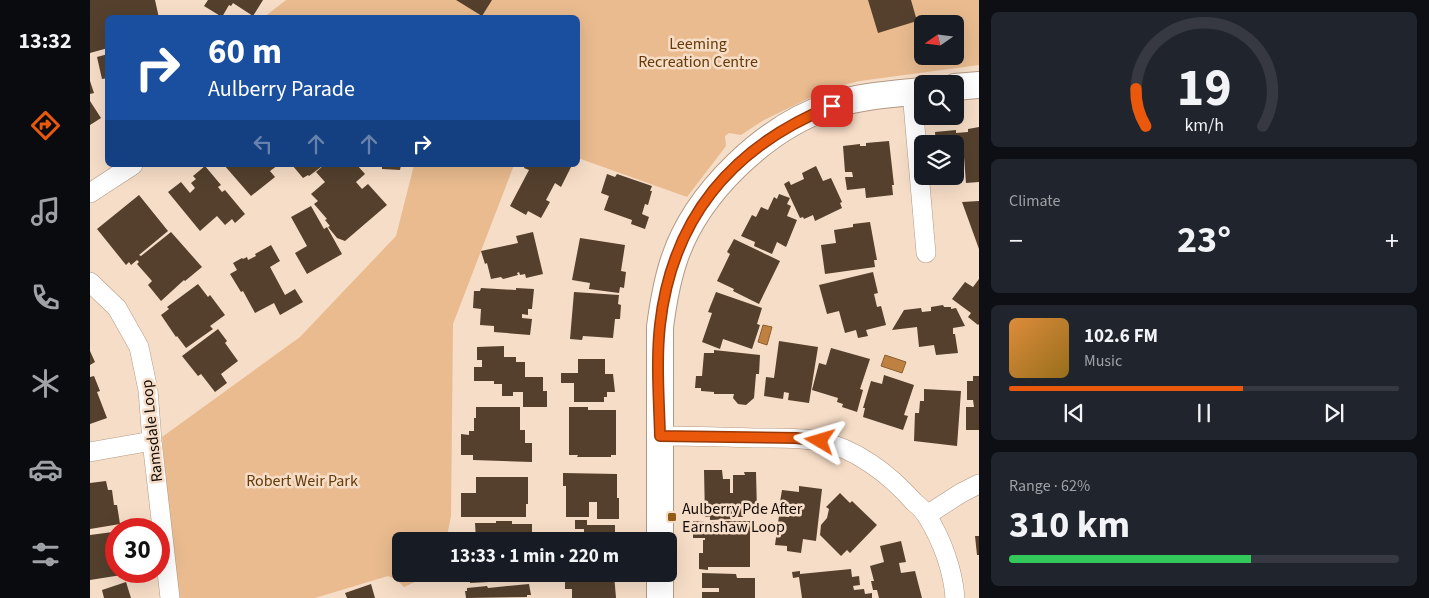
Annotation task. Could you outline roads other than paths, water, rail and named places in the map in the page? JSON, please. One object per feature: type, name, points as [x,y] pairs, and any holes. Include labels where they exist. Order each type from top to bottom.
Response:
[{"type":"main road","points":[[964,86],[979,85]]},
{"type":"main road","points":[[660,532],[660,327],[674,259],[692,221],[717,185],[744,158],[780,131],[808,115],[845,102],[914,91]]},
{"type":"main road","points":[[660,582],[660,598]]},
{"type":"street","points":[[919,125],[926,253]]},
{"type":"street","points":[[90,193],[130,167]]},
{"type":"street","name":"Ramsdale Loop","points":[[90,282],[117,308],[139,346],[148,390],[170,598]]},
{"type":"street","points":[[660,436],[796,438],[820,441],[842,448],[880,470],[900,486],[927,515],[948,563],[956,598]]},
{"type":"street","points":[[90,452],[152,440]]},
{"type":"street","points":[[927,515],[979,484]]},
{"type":"place","name":"Aulberry Pde After Earnshaw Loop","points":[[672,517]]},
{"type":"park label","name":"Leeming Recreation Centre","points":[[698,52]]},
{"type":"park label","name":"Robert Weir Park","points":[[302,480]]}]
